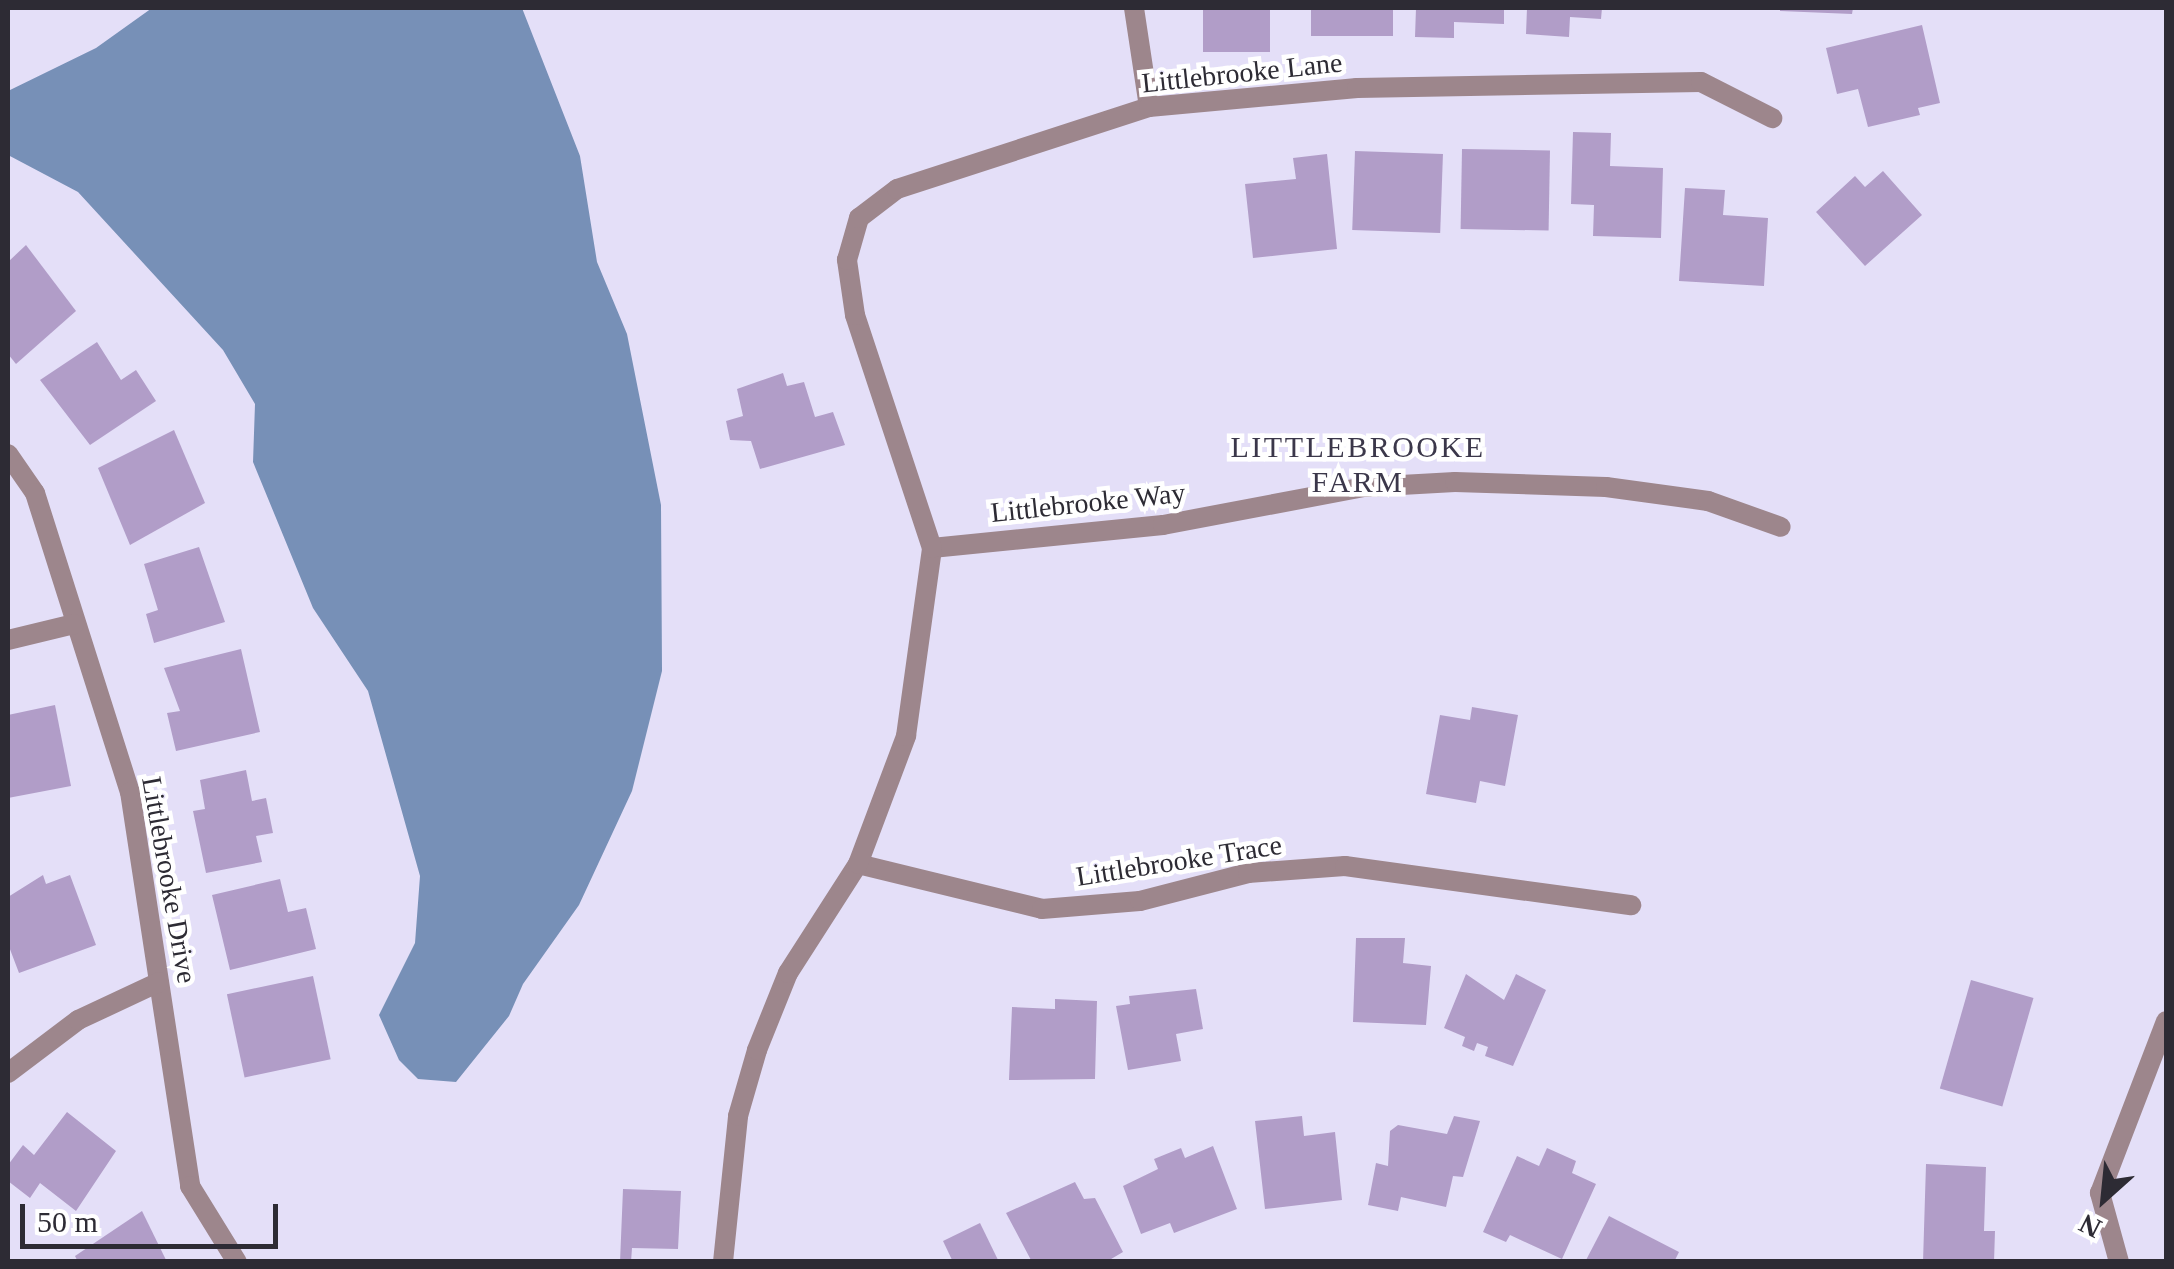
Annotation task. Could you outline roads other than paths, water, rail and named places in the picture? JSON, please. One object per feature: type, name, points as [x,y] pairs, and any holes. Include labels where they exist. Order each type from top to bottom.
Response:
[{"type":"street","points":[[1134,8],[1150,107]]},
{"type":"street","name":"Littlebrooke Lane","points":[[932,548],[856,315],[847,260],[859,218],[896,189],[1150,107],[1356,88],[1701,82],[1772,118]]},
{"type":"street","name":"Littlebrooke Drive","points":[[8,454],[35,494],[130,792],[190,1186],[237,1262]]},
{"type":"street","name":"Littlebrooke Way","points":[[932,548],[1163,525],[1364,487],[1455,482],[1623,489],[1708,501],[1781,527]]},
{"type":"street","points":[[723,1262],[738,1116],[757,1050],[788,974],[858,864],[906,736],[932,548]]},
{"type":"street","points":[[8,640],[74,624]]},
{"type":"street","name":"Littlebrooke Trace","points":[[858,864],[1042,909],[1140,901],[1248,873],[1346,866],[1630,905]]},
{"type":"street","points":[[8,1073],[78,1020],[159,982]]},
{"type":"street","points":[[2119,1262],[2100,1193],[2166,1020]]},
{"type":"water","points":[[152,8],[522,8],[580,156],[597,262],[627,334],[661,505],[662,671],[632,791],[579,905],[523,984],[509,1016],[456,1082],[418,1079],[399,1060],[379,1015],[415,943],[420,876],[368,691],[313,608],[253,462],[255,404],[223,350],[78,192],[8,155],[8,91],[96,48]]},
{"type":"district","name":"LITTLEBROOKE FARM","points":[[1358,464]]}]
